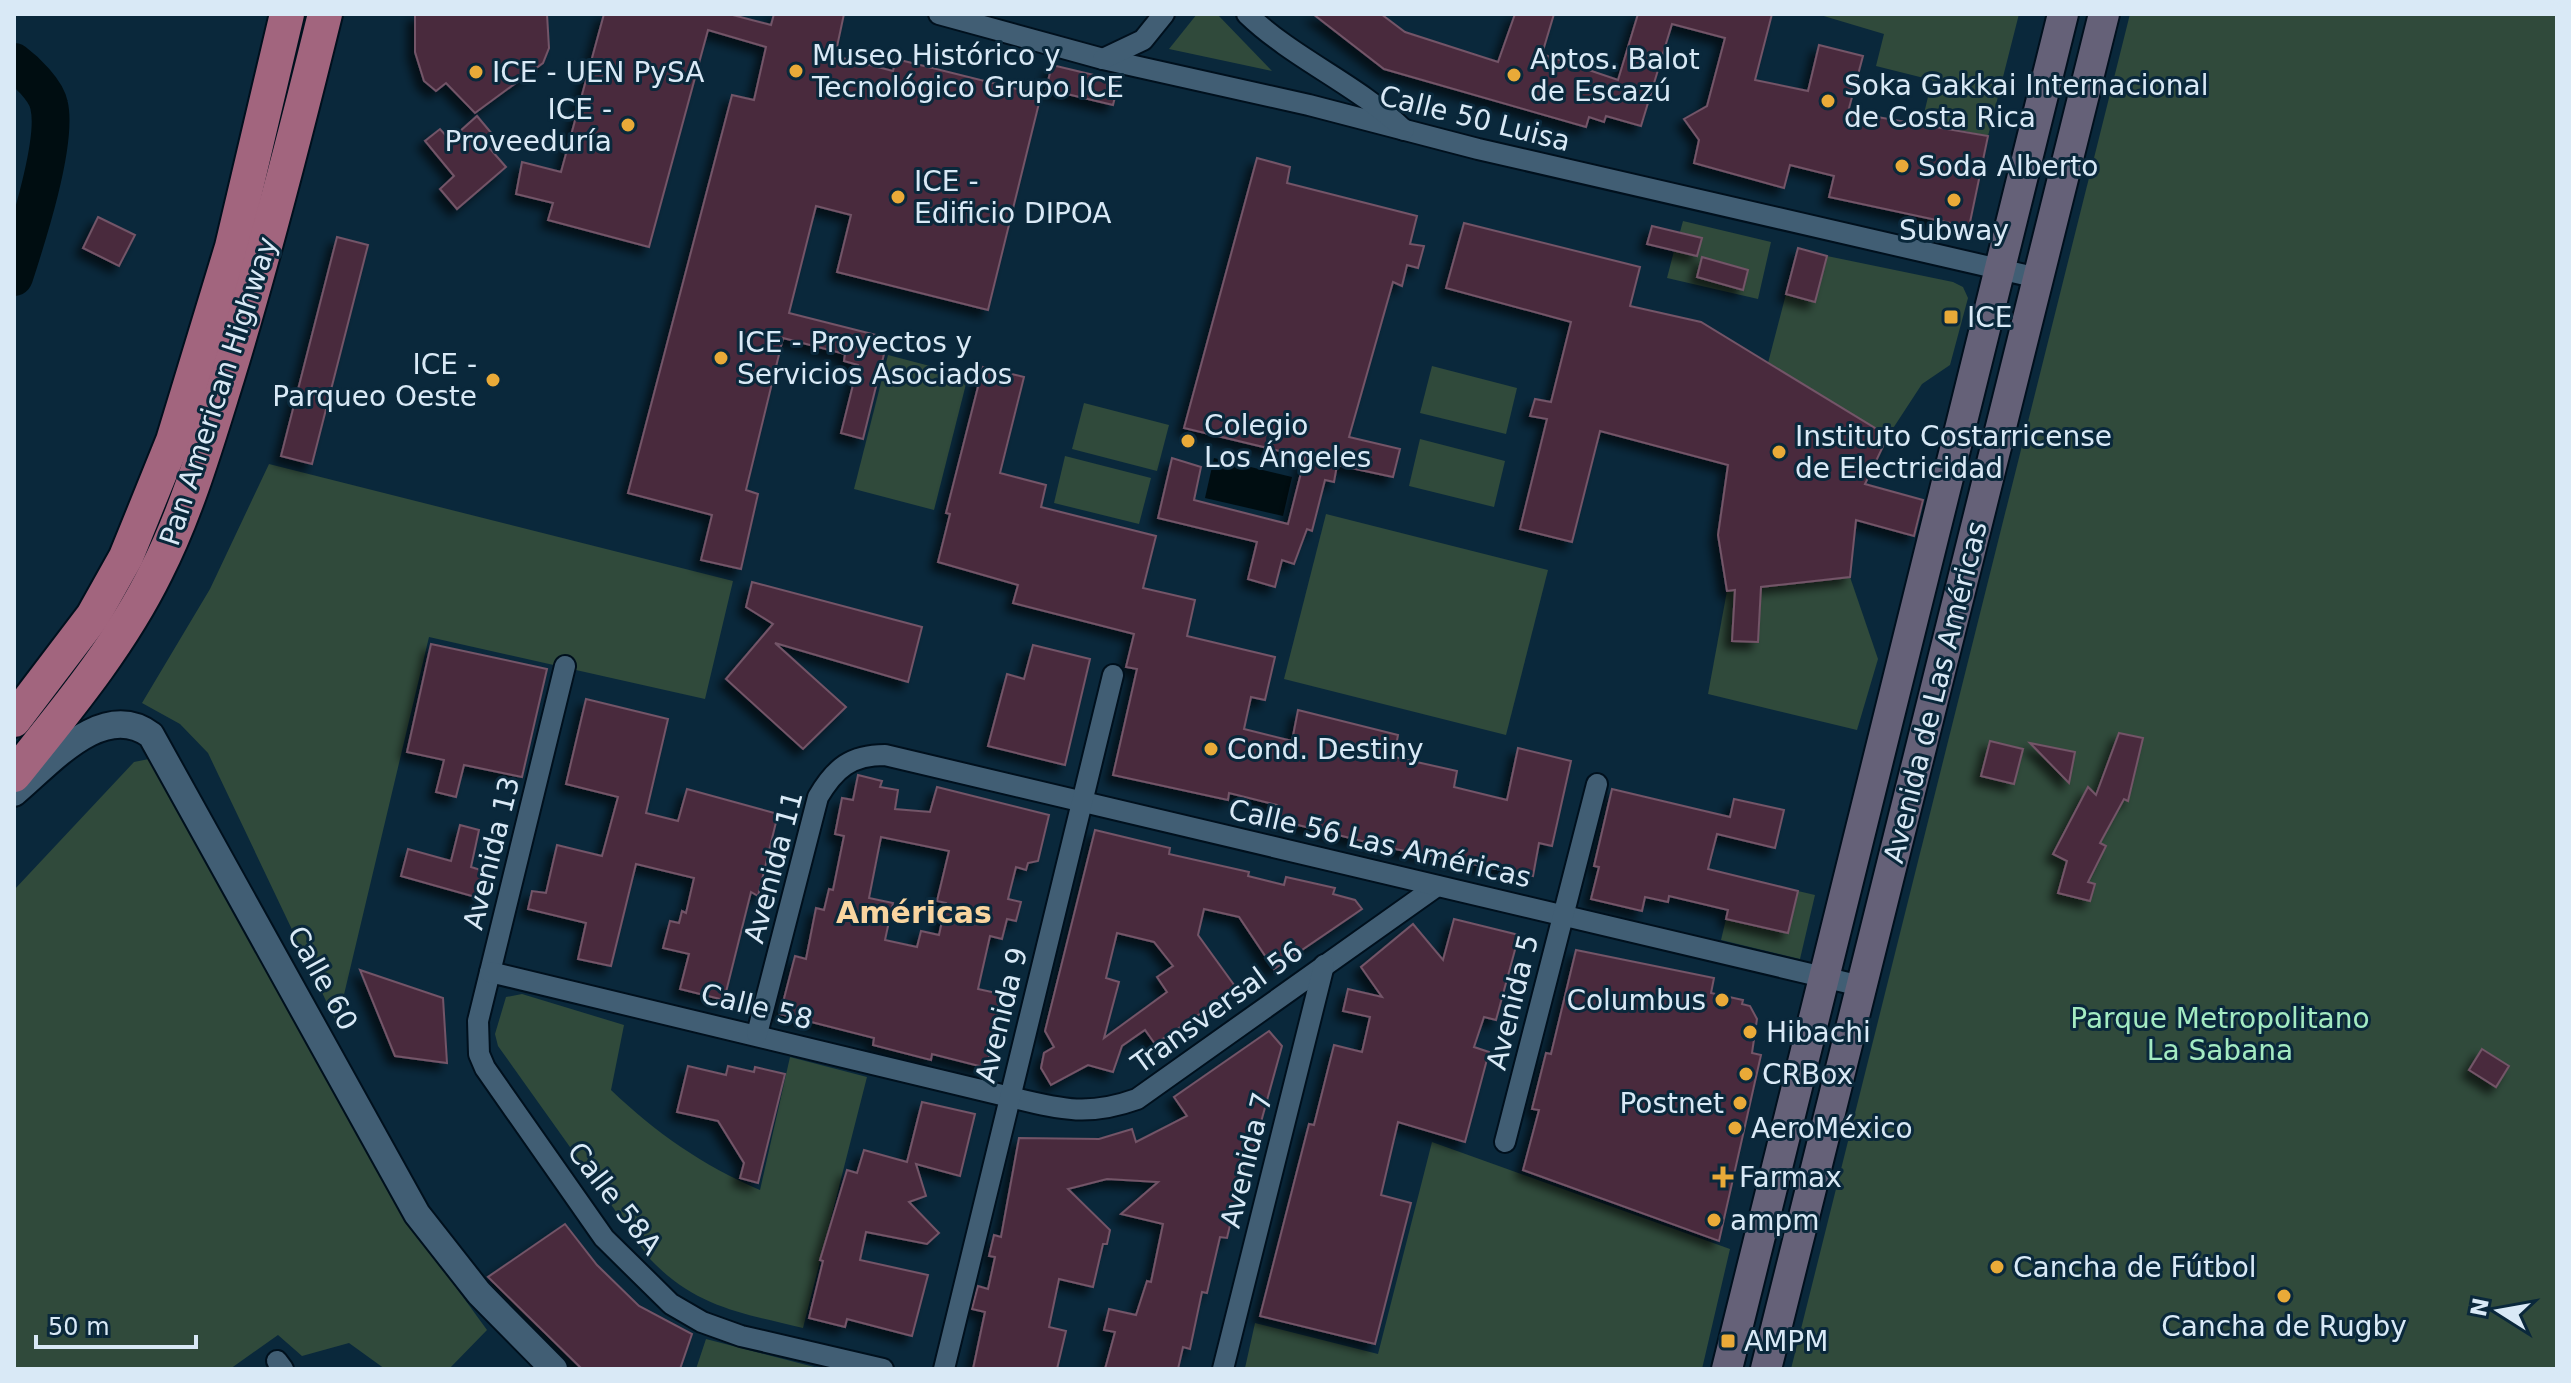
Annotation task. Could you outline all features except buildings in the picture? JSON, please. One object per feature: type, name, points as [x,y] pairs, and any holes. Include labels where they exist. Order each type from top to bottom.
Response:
[{"type":"highway","points":[[14,720],[93,616],[126,557],[173,441],[232,247],[287,14]]},
{"type":"highway","name":"Pan American Highway","points":[[14,775],[95,673],[126,627],[157,570],[205,449],[267,248],[325,14]]},
{"type":"main road","name":"Avenida de Las Américas","points":[[1727,1369],[2063,14]]},
{"type":"main road","name":"Avenida de Las Américas","points":[[1766,1369],[2104,14]]},
{"type":"street","name":"Calle 50 Luisa","points":[[939,14],[1103,59],[2038,278]]},
{"type":"street","points":[[1103,59],[1143,40],[1164,14]]},
{"type":"street","points":[[1247,14],[1291,51],[1374,101],[1405,131]]},
{"type":"street","name":"Avenida 13","points":[[479,1054],[478,1021],[565,666]]},
{"type":"street","name":"Avenida 9","points":[[944,1369],[1113,675]]},
{"type":"street","name":"Calle 60","points":[[14,793],[98,729],[124,723],[151,735],[417,1214],[479,1293],[554,1369]]},
{"type":"street","name":"Avenida 11","points":[[757,1034],[818,797],[831,774],[847,761],[866,755],[885,755]]},
{"type":"street","name":"Calle 56 Las Américas","points":[[885,755],[1861,986]]},
{"type":"street","name":"Avenida 5","points":[[1505,1142],[1597,784]]},
{"type":"street","name":"Transversal 56","points":[[1010,1097],[1067,1111],[1091,1112],[1137,1099],[1437,886]]},
{"type":"street","name":"Avenida 7","points":[[1223,1369],[1324,965]]},
{"type":"street","name":"Calle 58","points":[[490,972],[1010,1097]]},
{"type":"street","name":"Calle 58A","points":[[479,1054],[489,1075],[604,1238],[671,1304],[702,1322],[741,1336],[883,1369]]},
{"type":"green space","points":[[1197,14],[1217,14],[1272,71],[1169,49]]},
{"type":"green space","points":[[1817,14],[2019,14],[1988,136],[1922,122],[1932,80],[1876,66],[1884,34]]},
{"type":"green space","name":"Parque Metropolitano La Sabana","points":[[2130,14],[2557,14],[2557,1369],[1791,1369]]},
{"type":"green space","points":[[1683,221],[1771,242],[1758,299],[1667,278],[1674,251],[1697,256],[1702,238],[1680,232]]},
{"type":"green space","points":[[1827,256],[1953,282],[1963,287],[1968,298],[1950,365],[1922,384],[1888,436],[1768,363],[1786,294],[1815,301]]},
{"type":"green space","points":[[888,355],[968,376],[934,510],[854,489]]},
{"type":"green space","points":[[1432,366],[1517,388],[1506,434],[1420,413]]},
{"type":"green space","points":[[1084,403],[1169,425],[1157,471],[1072,449]]},
{"type":"green space","points":[[1420,439],[1505,461],[1494,507],[1409,486]]},
{"type":"green space","points":[[1065,456],[1151,478],[1139,524],[1054,503]]},
{"type":"green space","points":[[269,464],[733,581],[705,699],[429,637],[337,1024],[208,753],[180,724],[142,703],[210,589]]},
{"type":"green space","points":[[1326,514],[1548,570],[1506,735],[1284,679]]},
{"type":"green space","points":[[1850,577],[1878,659],[1857,730],[1708,694],[1727,591]]},
{"type":"green space","points":[[154,758],[402,1213],[487,1330],[449,1369],[385,1369],[349,1343],[302,1356],[278,1335],[230,1369],[14,1369],[14,890],[134,762]]},
{"type":"green space","points":[[1798,891],[1815,895],[1800,959],[1721,940],[1726,919],[1788,933]]},
{"type":"green space","points":[[522,994],[624,1025],[611,1090],[681,1147],[760,1190],[790,1057],[867,1077],[803,1328],[739,1312],[702,1298],[684,1288],[649,1258],[498,1046],[495,1034],[506,997]]},
{"type":"green space","points":[[1432,1142],[1730,1249],[1702,1369],[1245,1368],[1255,1323],[1378,1354]]},
{"type":"green space","points":[[706,1339],[822,1369],[696,1369]]},
{"type":"shaded area","points":[[1214,458],[1292,477],[1283,516],[1205,498]]},
{"type":"waterway","points":[[14,62],[44,93],[51,121],[45,166],[14,277]]},
{"type":"place","name":"Museo Histórico y Tecnológico Grupo ICE","points":[[796,71]]},
{"type":"place","name":"ICE - UEN PySA","points":[[476,72]]},
{"type":"place","name":"Aptos. Balot de Escazú","points":[[1514,75]]},
{"type":"place","name":"Soka Gakkai Internacional de Costa Rica","points":[[1828,101]]},
{"type":"place","name":"ICE - Proveeduría","points":[[628,125]]},
{"type":"place","name":"Soda Alberto","points":[[1902,166]]},
{"type":"place","name":"ICE - Edificio DIPOA","points":[[898,197]]},
{"type":"place","name":"Subway","points":[[1954,200]]},
{"type":"place","name":"ICE","points":[[1951,317]]},
{"type":"place","name":"ICE - Proyectos y Servicios Asociados","points":[[721,358]]},
{"type":"place","name":"ICE - Parqueo Oeste","points":[[493,380]]},
{"type":"place","name":"Colegio Los Ángeles","points":[[1188,441]]},
{"type":"place","name":"Instituto Costarricense de Electricidad","points":[[1779,452]]},
{"type":"place","name":"Cond. Destiny","points":[[1211,749]]},
{"type":"place","name":"Columbus","points":[[1722,1000]]},
{"type":"place","name":"Hibachi","points":[[1750,1032]]},
{"type":"place","name":"CRBox","points":[[1746,1074]]},
{"type":"place","name":"Postnet","points":[[1740,1103]]},
{"type":"place","name":"AeroMéxico","points":[[1735,1128]]},
{"type":"place","name":"Farmax","points":[[1723,1177]]},
{"type":"place","name":"ampm","points":[[1714,1220]]},
{"type":"place","name":"Cancha de Fútbol","points":[[1997,1267]]},
{"type":"place","name":"Cancha de Rugby","points":[[2284,1296]]},
{"type":"place","name":"AMPM","points":[[1728,1341]]},
{"type":"district","name":"Américas","points":[[914,913]]}]
